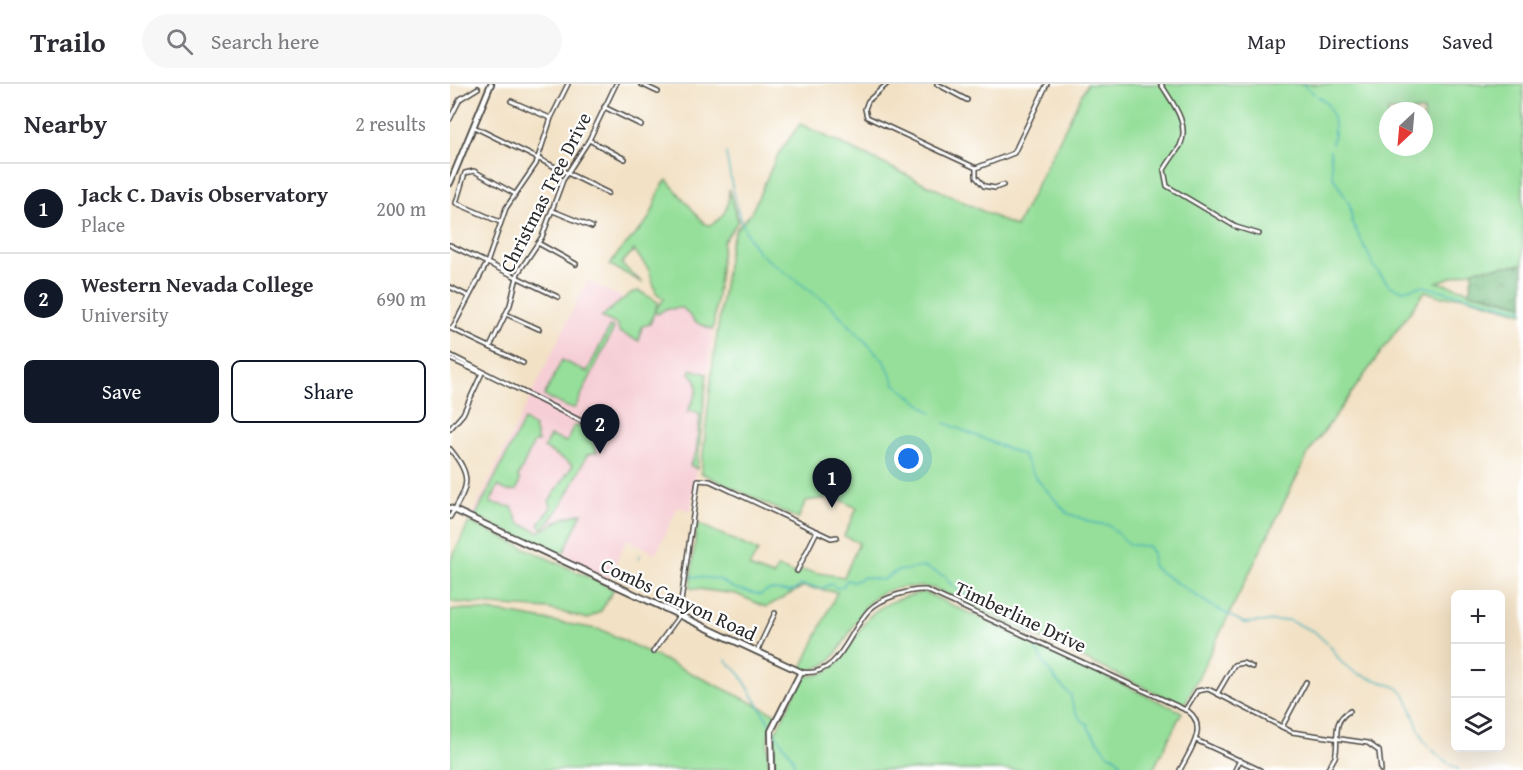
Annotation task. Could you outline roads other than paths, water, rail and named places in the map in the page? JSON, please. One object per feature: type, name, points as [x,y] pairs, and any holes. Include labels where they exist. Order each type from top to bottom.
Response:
[{"type":"street","points":[[450,183],[491,84]]},
{"type":"street","points":[[523,363],[451,329],[487,263],[500,222],[514,194],[539,158],[551,118],[567,86],[561,84]]},
{"type":"street","name":"Christmas Tree Drive","points":[[490,347],[506,314],[516,278],[538,243],[568,172],[589,140],[616,84]]},
{"type":"street","points":[[641,84],[658,92]]},
{"type":"street","points":[[887,84],[868,102],[865,112],[870,118],[976,168],[1014,153],[1047,84]]},
{"type":"street","points":[[937,84],[967,100]]},
{"type":"street","points":[[1161,84],[1178,110],[1183,134],[1181,143],[1164,170],[1167,186],[1236,227],[1258,234]]},
{"type":"street","points":[[450,119],[460,99],[478,88]]},
{"type":"street","points":[[511,101],[551,118]]},
{"type":"street","points":[[604,107],[641,124]]},
{"type":"street","points":[[474,127],[608,193]]},
{"type":"street","points":[[589,140],[625,159]]},
{"type":"street","points":[[976,168],[976,177],[984,186],[995,188],[1003,185]]},
{"type":"street","points":[[500,222],[456,203],[455,199],[465,173],[474,171],[514,194]]},
{"type":"street","points":[[553,211],[592,227]]},
{"type":"street","points":[[538,243],[576,264]]},
{"type":"street","points":[[450,245],[558,297]]},
{"type":"street","points":[[450,287],[468,296]]},
{"type":"street","points":[[506,314],[539,329]]},
{"type":"street","points":[[450,357],[589,425]]},
{"type":"street","points":[[450,429],[463,414],[482,373]]},
{"type":"street","points":[[450,449],[466,474],[466,482],[450,517]]},
{"type":"street","points":[[653,652],[679,616],[698,480],[719,484],[831,538],[837,537]]},
{"type":"street","name":"Combs Canyon Road","points":[[452,509],[801,672]]},
{"type":"street","points":[[797,571],[817,531]]},
{"type":"street","name":"Timberline Drive","points":[[801,672],[818,672],[828,666],[844,650],[872,608],[904,594],[926,590],[1185,710]]},
{"type":"street","points":[[757,651],[775,613]]},
{"type":"street","points":[[1217,694],[1231,668],[1243,663],[1252,667]]},
{"type":"street","points":[[772,770],[771,731],[801,672]]},
{"type":"street","points":[[1282,727],[1306,682]]},
{"type":"street","points":[[1180,770],[1196,740],[1197,723],[1193,715],[1185,710],[1197,691],[1202,688],[1300,734],[1372,745],[1381,757],[1381,770]]},
{"type":"street","points":[[1327,770],[1335,758],[1340,720],[1350,711]]},
{"type":"street","points":[[1196,740],[1260,770]]},
{"type":"street","points":[[1235,770],[1240,760]]},
{"type":"waterway","points":[[1303,84],[1314,94]]},
{"type":"waterway","points":[[1318,96],[1328,105],[1333,117],[1332,144]]},
{"type":"waterway","points":[[1330,150],[1333,177],[1350,205],[1352,222],[1375,268],[1390,286],[1402,290],[1423,286],[1523,310]]},
{"type":"waterway","points":[[726,153],[741,219],[760,254],[830,305],[885,362],[895,384],[932,413]]},
{"type":"waterway","points":[[945,423],[1023,455],[1035,477],[1067,513],[1094,523],[1108,525],[1130,545],[1148,546],[1153,553],[1154,568],[1212,606],[1244,623],[1288,620],[1315,632],[1330,646],[1342,663],[1356,673],[1396,687],[1405,694],[1424,742],[1442,759],[1459,770]]},
{"type":"waterway","points":[[638,560],[640,555]]},
{"type":"waterway","points":[[688,576],[718,579],[733,588],[761,595],[770,590],[791,591],[801,585],[822,588],[832,584],[836,588],[842,587],[847,580],[853,582],[864,577],[882,580],[897,571],[925,567],[946,577],[951,585],[967,596],[987,602],[999,614],[1021,620],[1031,635]]},
{"type":"waterway","points":[[1033,641],[1049,671],[1071,695],[1072,704],[1079,717],[1089,725],[1088,728],[1109,755],[1114,755],[1122,766],[1132,770]]},
{"type":"waterway","points":[[726,660],[740,674],[771,726]]},
{"type":"waterway","points":[[774,731],[793,758],[795,770]]},
{"type":"place","name":"Western Nevada College","points":[[600,454]]},
{"type":"place","name":"Jack C. Davis Observatory","points":[[832,508]]}]
